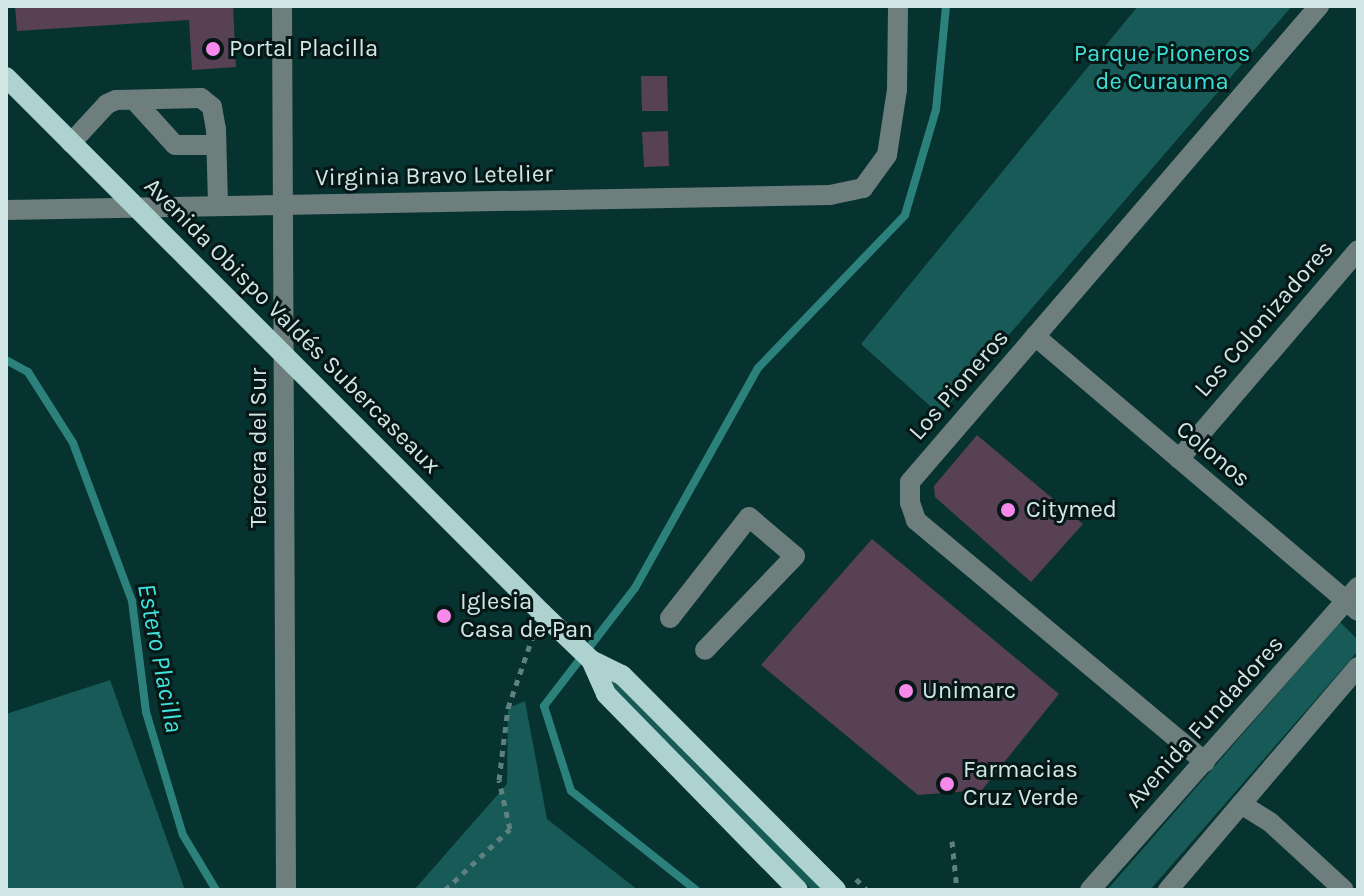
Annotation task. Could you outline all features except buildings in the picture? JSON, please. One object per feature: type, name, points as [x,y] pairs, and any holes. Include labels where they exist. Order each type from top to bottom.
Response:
[{"type":"main road","name":"Avenida Obispo Valdés Subercaseaux","points":[[6,77],[591,660]]},
{"type":"main road","points":[[591,660],[606,694],[798,890]]},
{"type":"main road","points":[[591,660],[622,675],[836,890]]},
{"type":"street","name":"Tercera del Sur","points":[[282,6],[286,890]]},
{"type":"street","name":"Virginia Bravo Letelier","points":[[6,210],[830,195],[863,188],[887,155],[897,90],[898,6]]},
{"type":"street","name":"Los Pioneros","points":[[1205,762],[916,520],[910,503],[910,482],[1319,6]]},
{"type":"street","points":[[71,143],[107,104],[116,100],[201,98],[212,107],[218,206]]},
{"type":"street","points":[[135,101],[175,145],[216,145]]},
{"type":"street","name":"Los Colonizadores","points":[[1179,459],[1358,250]]},
{"type":"street","name":"Colonos","points":[[1035,336],[1179,459],[1354,600]]},
{"type":"street","points":[[670,618],[749,517],[795,556],[705,650]]},
{"type":"street","name":"Avenida Fundadores","points":[[1090,890],[1354,600]]},
{"type":"street","points":[[1168,890],[1358,667]]},
{"type":"street","points":[[1241,804],[1270,822],[1344,890]]},
{"type":"path","points":[[445,890],[510,829],[499,780],[508,708],[541,612]]},
{"type":"path","points":[[952,841],[957,890]]},
{"type":"green space","name":"Parque Pioneros de Curauma","points":[[1138,6],[1292,6],[940,415],[861,344]]},
{"type":"green space","points":[[1340,622],[1358,640],[1358,651],[1150,890],[1107,890]]},
{"type":"green space","points":[[611,678],[824,890],[812,890],[763,842],[609,685]]},
{"type":"green space","points":[[110,680],[185,890],[6,890],[6,714]]},
{"type":"green space","points":[[525,701],[547,819],[638,890],[414,890],[507,784],[508,708]]},
{"type":"waterway","points":[[696,890],[571,791],[544,706],[635,588],[758,368],[905,215],[936,110],[946,6]]},
{"type":"waterway","name":"Estero Placilla","points":[[6,360],[28,372],[73,443],[132,601],[146,712],[183,835],[216,890]]},
{"type":"place","name":"Portal Placilla","points":[[213,49]]},
{"type":"place","name":"Citymed","points":[[1008,510]]},
{"type":"place","name":"Iglesia Casa de Pan","points":[[444,616]]},
{"type":"place","name":"Unimarc","points":[[906,691]]},
{"type":"place","name":"Farmacias Cruz Verde","points":[[947,784]]}]
